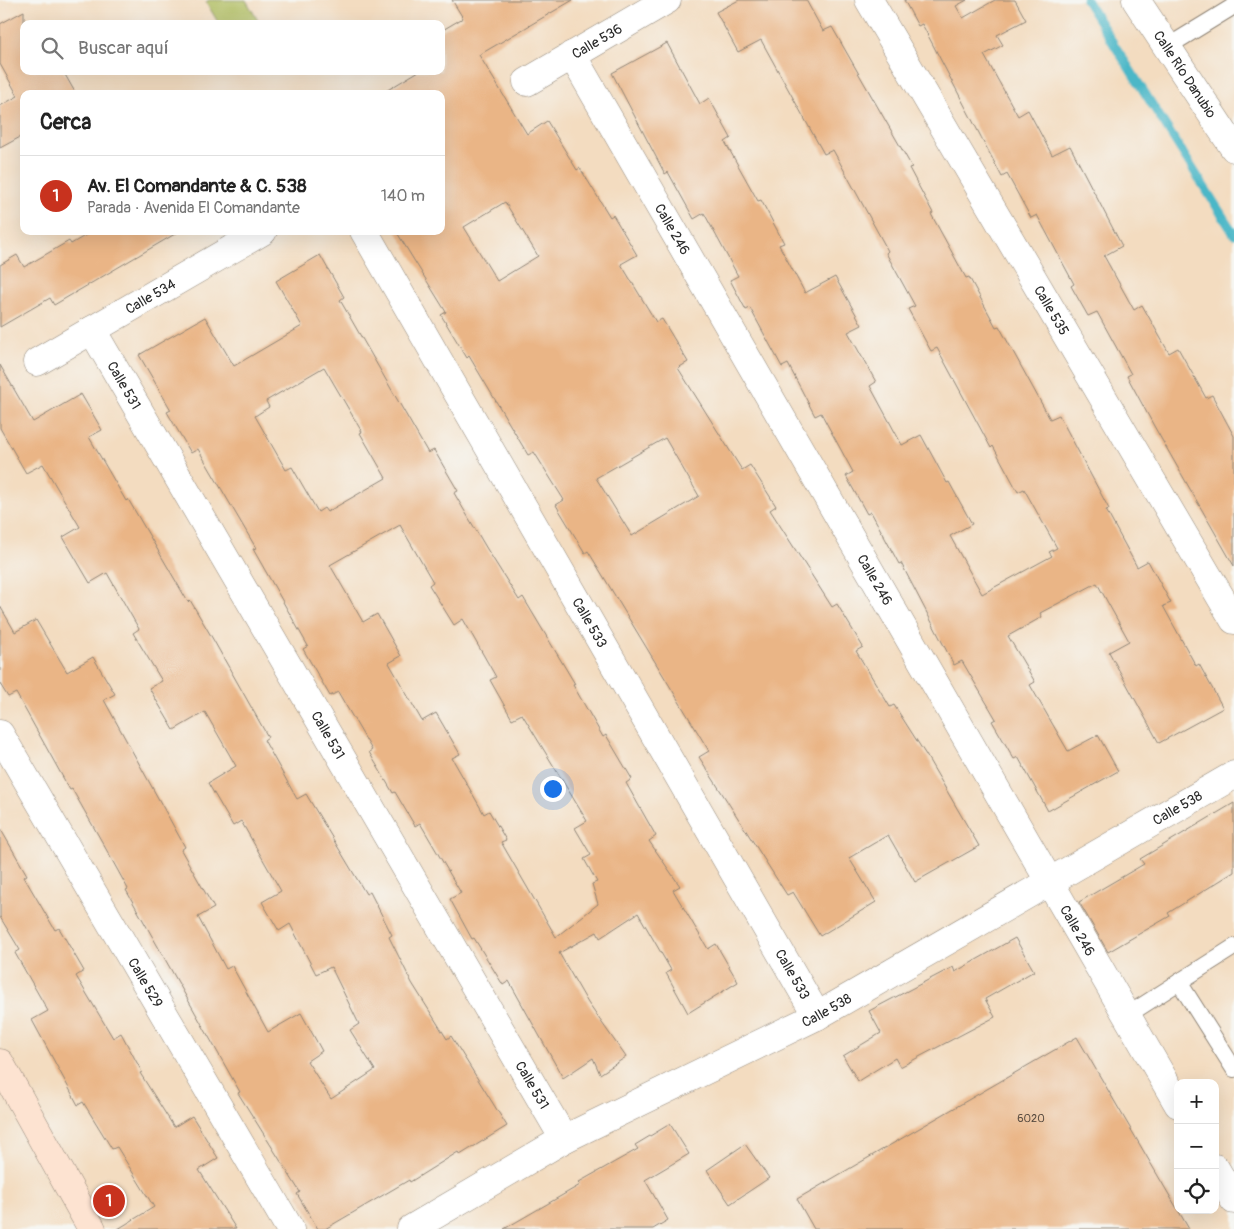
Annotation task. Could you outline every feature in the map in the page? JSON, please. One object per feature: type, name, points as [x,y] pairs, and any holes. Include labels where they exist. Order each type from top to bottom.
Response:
[{"type":"street","name":"Calle 536","points":[[527,82],[667,0]]},
{"type":"street","name":"Calle 535","points":[[870,0],[1234,620]]},
{"type":"street","name":"Calle Río Danubio","points":[[1136,0],[1234,148]]},
{"type":"street","name":"Calle 246","points":[[572,55],[1174,1097]]},
{"type":"street","name":"Calle 534","points":[[37,362],[256,235]]},
{"type":"street","name":"Calle 533","points":[[366,235],[817,1016]]},
{"type":"street","name":"Calle 531","points":[[92,330],[564,1139]]},
{"type":"street","name":"Calle 529","points":[[0,734],[290,1229]]},
{"type":"street","name":"Calle 538","points":[[411,1229],[564,1139],[817,1016],[1234,775]]},
{"type":"street","points":[[0,1063],[92,1229]]},
{"type":"street","points":[[1216,1169],[1234,1200]]},
{"type":"lane","points":[[1167,47],[1234,5],[1232,0]]},
{"type":"lane","points":[[1126,1016],[1234,947]]},
{"type":"lane","points":[[1179,982],[1234,1069]]},
{"type":"green space","points":[[209,0],[246,0],[258,20],[217,20],[206,2]]},
{"type":"building","points":[[452,0],[573,0],[479,55],[527,134],[547,121],[577,170],[580,168],[610,217],[613,215],[637,255],[621,264],[656,322],[662,319],[688,362],[678,368],[742,470],[750,465],[776,506],[770,510],[832,607],[837,604],[863,647],[856,651],[890,707],[894,705],[926,755],[979,846],[915,882],[888,835],[849,858],[876,902],[820,936],[793,892],[787,895],[699,757],[709,751],[588,551],[585,553],[556,505],[564,500],[534,452],[528,455],[469,356],[467,358],[441,315],[446,312],[398,235],[445,235],[445,90],[388,90],[412,75],[445,75],[445,29],[463,18]],"holes":[[[505,202],[538,256],[497,281],[464,227]],[[665,438],[699,496],[632,536],[596,478]]]},
{"type":"building","points":[[739,0],[806,0],[823,31],[832,27],[912,167],[909,168],[933,213],[931,214],[966,278],[969,277],[996,327],[999,326],[1050,419],[1059,415],[1109,509],[1106,510],[1137,567],[1148,561],[1171,603],[1163,606],[1196,666],[1199,664],[1223,708],[1159,743],[1109,652],[1129,641],[1097,583],[1040,613],[1042,617],[1008,636],[1035,682],[1030,685],[1068,751],[1098,735],[1118,771],[1048,811],[1018,757],[1014,759],[992,721],[996,719],[962,661],[954,665],[901,563],[899,564],[871,512],[867,514],[846,476],[853,472],[821,413],[815,416],[788,364],[782,367],[750,308],[746,310],[730,280],[738,276],[704,213],[694,219],[668,172],[665,174],[612,73],[667,43],[700,104],[709,98],[731,138],[725,142],[758,201],[761,200],[784,243],[779,245],[805,293],[835,277],[862,325],[848,332],[876,382],[870,386],[902,445],[921,435],[947,483],[949,482],[972,524],[950,536],[982,594],[1052,556],[1049,552],[1057,548],[1024,489],[1018,492],[993,446],[991,448],[937,348],[931,351],[908,309],[915,306],[886,253],[888,251],[833,150],[824,154],[761,40],[738,52],[716,12]]},
{"type":"building","points":[[904,0],[967,0],[956,6],[963,18],[995,0],[1015,0],[1026,20],[997,35],[1003,45],[984,55],[1018,116],[1028,110],[1052,155],[1070,146],[1122,246],[1104,256],[1134,310],[1142,305],[1169,353],[1178,348],[1206,398],[1212,395],[1234,436],[1234,566],[1127,376],[1131,374],[1097,312],[1088,316],[1071,286],[1074,284],[1037,215],[1031,218],[1007,174],[1002,177],[922,24],[918,26]]},
{"type":"building","points":[[24,11],[24,20],[20,20],[20,75],[65,75],[74,90],[20,90],[20,137],[0,148],[0,106],[18,96],[0,64],[0,24]]},
{"type":"building","points":[[86,235],[173,235],[54,305],[50,298],[0,327],[0,265],[17,255],[24,267],[69,241],[71,244]]},
{"type":"building","points":[[320,255],[344,297],[340,300],[428,453],[434,450],[458,491],[454,493],[487,549],[519,600],[523,597],[575,684],[573,685],[603,737],[606,735],[632,779],[626,783],[656,836],[649,841],[680,886],[673,890],[708,949],[716,944],[738,982],[688,1013],[666,973],[671,970],[638,913],[600,938],[597,932],[559,953],[588,1003],[626,1057],[600,1074],[593,1058],[563,1078],[509,981],[503,985],[474,938],[472,939],[450,899],[461,893],[420,823],[415,826],[395,792],[393,793],[369,752],[372,750],[338,692],[330,696],[303,649],[308,646],[253,549],[256,548],[198,449],[191,453],[167,412],[171,410],[139,355],[205,317],[234,366],[302,326],[276,281]],"holes":[[[324,367],[386,478],[327,512],[324,508],[318,512],[292,467],[286,470],[255,416],[269,407],[266,401]],[[400,525],[433,582],[429,585],[454,625],[463,619],[496,677],[490,680],[512,719],[522,714],[587,821],[575,828],[591,855],[584,859],[597,882],[592,884],[598,904],[556,937],[501,842],[506,840],[489,811],[484,814],[452,758],[460,754],[436,713],[422,721],[389,663],[401,656],[377,614],[363,622],[330,565]]]},
{"type":"building","points":[[0,365],[33,422],[81,394],[102,430],[89,437],[126,501],[128,499],[188,602],[190,600],[214,641],[268,737],[264,740],[297,799],[306,794],[366,894],[370,892],[392,935],[389,937],[412,983],[447,1039],[451,1036],[507,1126],[460,1155],[458,1152],[410,1182],[409,1180],[325,1229],[318,1229],[297,1194],[300,1192],[238,1093],[240,1092],[126,890],[128,889],[101,840],[72,789],[70,790],[16,693],[8,697],[0,684],[0,606],[15,632],[36,620],[67,672],[93,657],[115,694],[104,700],[185,847],[181,850],[214,908],[198,917],[226,969],[232,966],[268,1032],[301,1013],[322,1051],[307,1061],[331,1099],[375,1070],[350,1030],[359,1024],[331,967],[316,974],[290,924],[279,931],[262,902],[281,891],[241,821],[233,826],[208,783],[236,766],[205,712],[174,730],[149,688],[162,681],[133,633],[139,629],[107,573],[90,583],[63,537],[80,527],[43,464],[26,473],[0,428]]},
{"type":"building","points":[[1234,803],[1234,872],[1168,913],[1170,916],[1108,952],[1079,902],[1144,864],[1140,859]]},
{"type":"building","points":[[0,828],[27,875],[24,877],[55,930],[59,928],[84,971],[76,976],[113,1038],[121,1033],[142,1072],[140,1073],[174,1127],[192,1116],[218,1158],[199,1170],[236,1229],[118,1229],[154,1207],[117,1147],[112,1149],[83,1102],[78,1105],[32,1020],[48,1011],[15,953],[20,950],[0,917]]},
{"type":"building","points":[[1015,938],[1034,971],[985,999],[995,1017],[900,1067],[895,1058],[858,1081],[843,1056],[881,1033],[869,1011],[953,967],[955,972]]},
{"type":"building","points":[[1077,1037],[1174,1203],[1174,1214],[1180,1214],[1189,1229],[814,1229],[797,1199]]},
{"type":"building","points":[[670,1124],[689,1154],[645,1180],[668,1220],[653,1229],[504,1229],[580,1185],[579,1182],[638,1149],[635,1145]]},
{"type":"building","points":[[745,1144],[769,1178],[730,1204],[707,1170]]},
{"type":"waterway","points":[[1086,0],[1234,234]]},
{"type":"place","name":"Av. El Comandante & C. 538","points":[[109,1201]]}]
